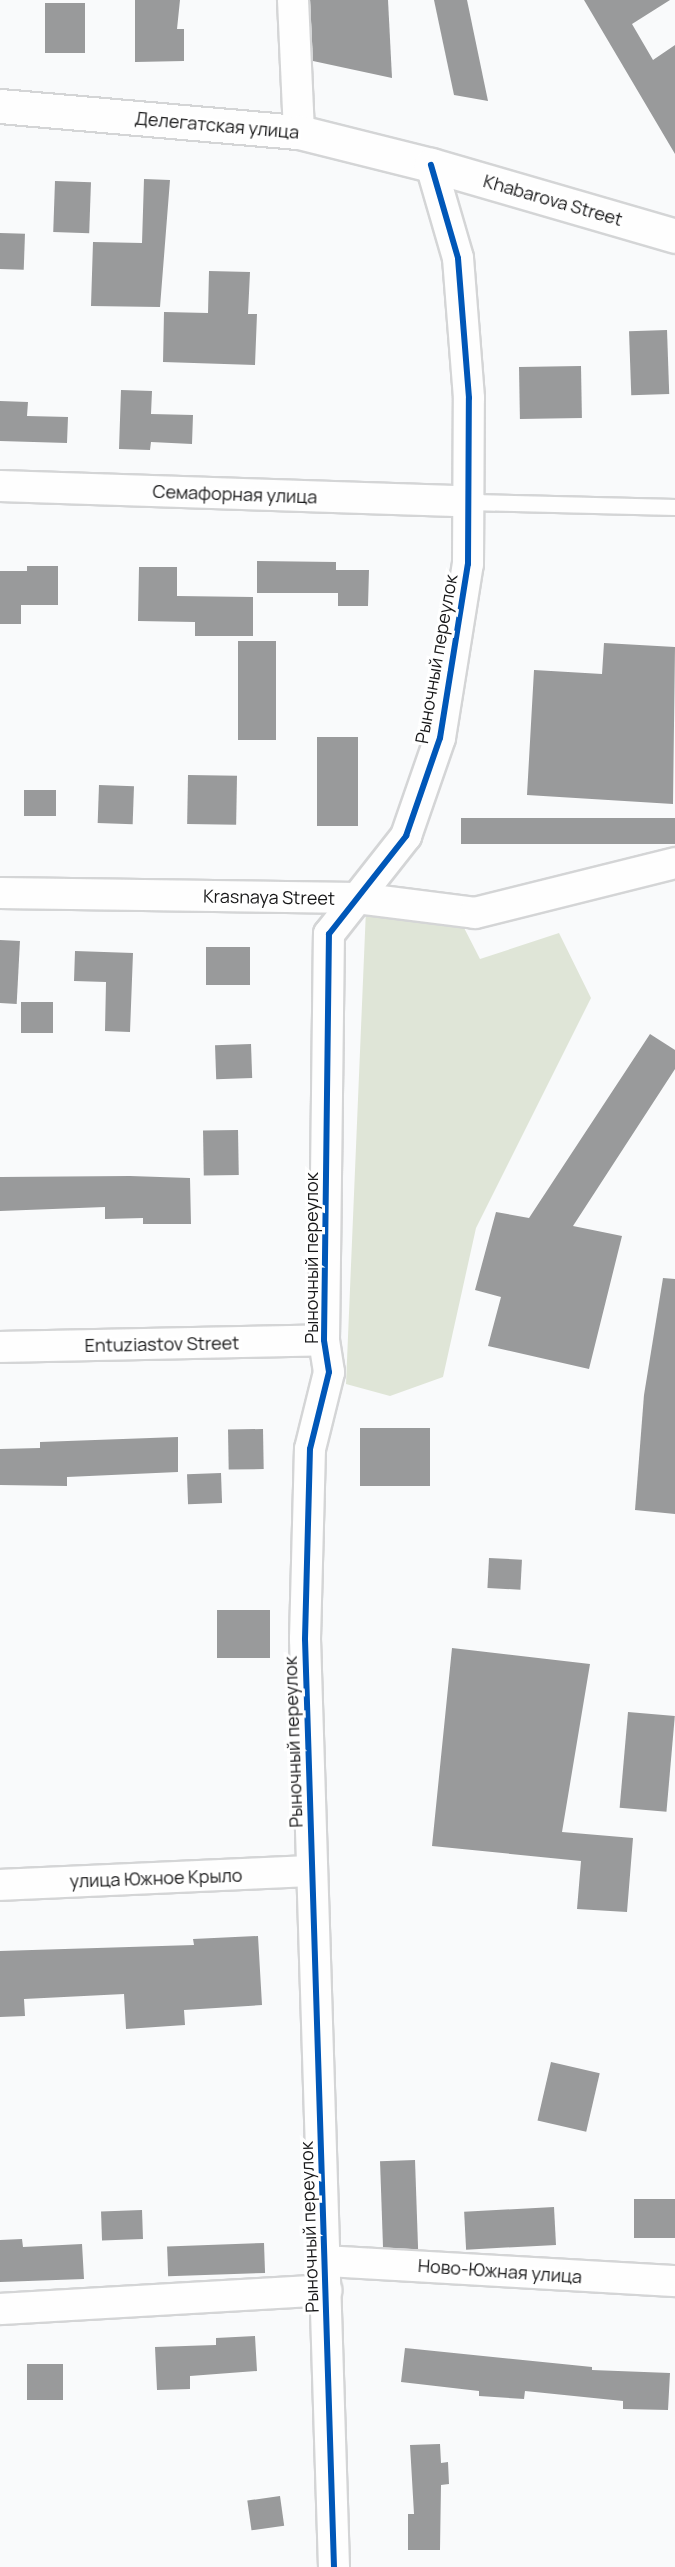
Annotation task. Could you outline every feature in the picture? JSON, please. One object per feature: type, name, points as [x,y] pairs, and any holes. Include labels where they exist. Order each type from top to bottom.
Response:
[{"type":"main road","name":"Делегатская улица","points":[[0,106],[300,132],[432,165]]},
{"type":"main road","name":"Khabarova Street","points":[[432,165],[675,236]]},
{"type":"street","points":[[293,0],[300,132]]},
{"type":"street","name":"Рыночный переулок","points":[[334,2567],[305,1639],[310,1449],[329,1372],[324,1340],[329,934],[406,836],[440,738],[468,564],[469,398],[458,258],[432,165]]},
{"type":"street","name":"Семафорная улица","points":[[0,486],[470,502]]},
{"type":"street","name":"Krasnaya Street","points":[[0,893],[357,898],[475,913],[675,863]]},
{"type":"street","name":"Entuziastov Street","points":[[0,1347],[324,1340]]},
{"type":"street","name":"улица Южное Крыло","points":[[0,1884],[312,1871]]},
{"type":"street","name":"Ново-Южная улица","points":[[325,2260],[675,2281]]},
{"type":"street","points":[[0,2309],[326,2290]]},
{"type":"lane","points":[[470,502],[675,507]]},
{"type":"shaded area","points":[[366,909],[458,916],[480,959],[559,933],[591,998],[476,1228],[443,1377],[390,1396],[346,1384]]},
{"type":"building","points":[[135,0],[180,0],[177,29],[184,29],[184,61],[135,62]]},
{"type":"building","points":[[310,0],[388,0],[392,78],[313,61]]},
{"type":"building","points":[[434,0],[467,0],[488,101],[454,95]]},
{"type":"building","points":[[584,0],[670,0],[632,24],[653,60],[675,45],[675,154]]},
{"type":"building","points":[[45,3],[85,3],[85,53],[45,53]]},
{"type":"building","points":[[144,179],[170,180],[160,307],[91,306],[93,242],[142,243]]},
{"type":"building","points":[[55,181],[91,182],[89,233],[53,232]]},
{"type":"building","points":[[0,233],[25,234],[24,270],[0,269]]},
{"type":"building","points":[[209,271],[250,272],[248,314],[257,314],[255,365],[163,362],[164,312],[208,313]]},
{"type":"building","points":[[667,330],[669,394],[631,395],[629,331]]},
{"type":"building","points":[[581,366],[582,418],[520,419],[519,367]]},
{"type":"building","points":[[121,390],[152,391],[151,414],[193,415],[192,444],[151,442],[150,450],[119,449]]},
{"type":"building","points":[[0,401],[28,402],[27,416],[68,417],[67,443],[0,441]]},
{"type":"building","points":[[257,561],[336,562],[336,570],[369,570],[368,606],[338,606],[338,593],[257,593]]},
{"type":"building","points":[[27,566],[58,566],[58,605],[21,605],[21,624],[0,624],[0,571],[27,571]]},
{"type":"building","points":[[139,567],[177,567],[177,596],[253,597],[253,636],[195,636],[195,622],[138,621]]},
{"type":"building","points":[[238,641],[276,641],[276,740],[238,740]]},
{"type":"building","points":[[604,643],[675,647],[673,804],[527,795],[534,670],[602,674]]},
{"type":"building","points":[[317,737],[358,737],[358,826],[317,826]]},
{"type":"building","points":[[188,775],[237,776],[236,825],[187,824]]},
{"type":"building","points":[[99,785],[134,786],[133,824],[98,823]]},
{"type":"building","points":[[24,790],[56,790],[56,816],[24,816]]},
{"type":"building","points":[[461,818],[675,818],[675,844],[461,844]]},
{"type":"building","points":[[0,940],[20,941],[17,1004],[0,1003]]},
{"type":"building","points":[[206,947],[250,947],[250,985],[206,985]]},
{"type":"building","points":[[75,951],[133,953],[130,1032],[105,1031],[106,982],[74,981]]},
{"type":"building","points":[[21,1002],[53,1002],[53,1033],[21,1033]]},
{"type":"building","points":[[650,1034],[675,1050],[675,1069],[573,1226],[622,1236],[589,1369],[488,1346],[501,1297],[475,1290],[496,1212],[529,1218]]},
{"type":"building","points":[[251,1044],[252,1078],[216,1079],[215,1045]]},
{"type":"building","points":[[238,1130],[239,1175],[204,1176],[203,1131]]},
{"type":"building","points":[[0,1177],[190,1178],[191,1224],[143,1224],[143,1218],[105,1219],[105,1207],[0,1211]]},
{"type":"building","points":[[663,1278],[675,1279],[675,1514],[635,1510],[644,1395]]},
{"type":"building","points":[[360,1428],[430,1428],[430,1486],[360,1486]]},
{"type":"building","points":[[263,1429],[264,1469],[229,1470],[228,1430]]},
{"type":"building","points":[[178,1437],[178,1472],[67,1477],[67,1486],[0,1485],[0,1449],[40,1448],[40,1442]]},
{"type":"building","points":[[221,1473],[222,1503],[188,1504],[187,1474]]},
{"type":"building","points":[[489,1558],[522,1560],[520,1590],[487,1588]]},
{"type":"building","points":[[217,1610],[270,1610],[270,1658],[217,1658]]},
{"type":"building","points":[[452,1648],[590,1664],[562,1832],[633,1838],[627,1912],[577,1909],[581,1861],[432,1846]]},
{"type":"building","points":[[628,1712],[675,1716],[666,1812],[620,1808]]},
{"type":"building","points":[[258,1936],[262,2005],[184,2010],[185,2025],[126,2029],[124,1994],[24,1999],[25,2016],[0,2017],[0,1951],[194,1945],[193,1939]]},
{"type":"building","points":[[551,2062],[600,2073],[586,2132],[538,2120]]},
{"type":"building","points":[[415,2160],[418,2249],[383,2250],[380,2161]]},
{"type":"building","points":[[634,2199],[675,2199],[675,2238],[634,2238]]},
{"type":"building","points":[[554,2207],[556,2245],[466,2250],[464,2212]]},
{"type":"building","points":[[142,2210],[143,2239],[102,2240],[101,2211]]},
{"type":"building","points":[[22,2239],[23,2247],[82,2244],[84,2279],[0,2282],[0,2240]]},
{"type":"building","points":[[264,2243],[265,2273],[168,2276],[167,2246]]},
{"type":"building","points":[[255,2336],[257,2371],[190,2376],[190,2389],[157,2390],[155,2347],[216,2345],[216,2338]]},
{"type":"building","points":[[405,2348],[592,2367],[592,2370],[670,2373],[668,2410],[623,2409],[623,2401],[525,2391],[524,2399],[479,2396],[479,2391],[401,2382]]},
{"type":"building","points":[[27,2364],[63,2364],[63,2400],[27,2400]]},
{"type":"building","points":[[440,2444],[441,2463],[448,2462],[449,2484],[441,2485],[440,2550],[408,2550],[408,2514],[414,2514],[410,2445]]},
{"type":"building","points":[[280,2496],[284,2526],[251,2530],[247,2501]]},
{"type":"cycle path","points":[[334,2567],[305,1639],[310,1449],[329,1372],[324,1340],[329,934],[406,836],[440,738],[468,564],[469,398],[458,258],[431,165]]}]
